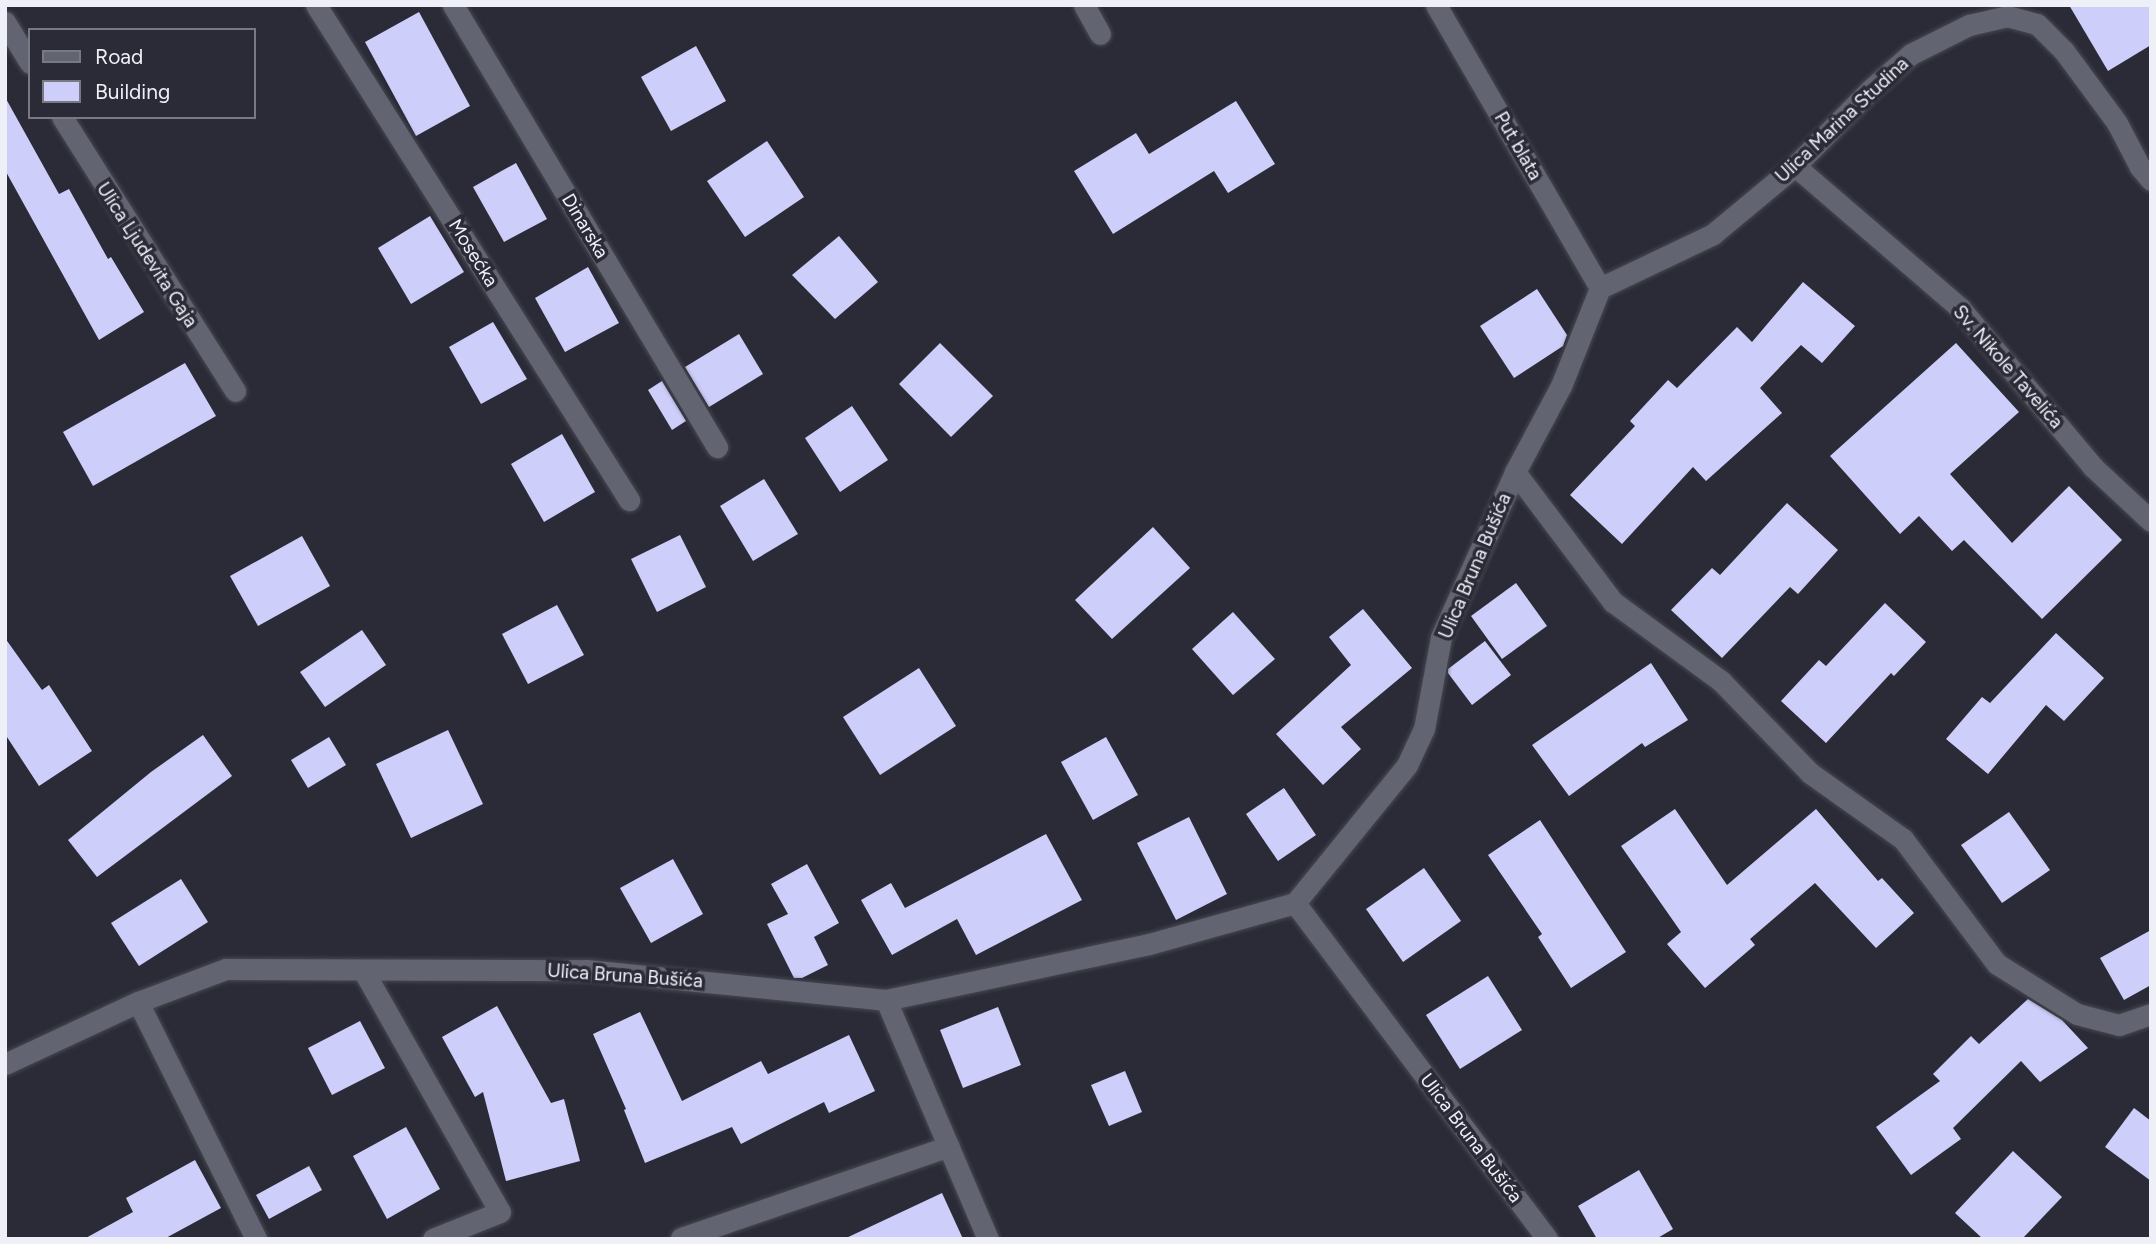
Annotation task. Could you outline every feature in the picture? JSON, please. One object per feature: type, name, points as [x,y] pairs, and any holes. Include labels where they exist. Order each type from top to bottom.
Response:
[{"type":"street","name":"Mosećka","points":[[316,5],[629,500]]},
{"type":"street","name":"Dinarska","points":[[453,5],[717,447]]},
{"type":"street","points":[[1084,5],[1100,33]]},
{"type":"street","name":"Put blata","points":[[1436,5],[1600,288]]},
{"type":"street","name":"Ulica Marina Studina","points":[[1600,288],[1713,234],[1795,166],[1870,90],[1911,54],[1969,25],[2007,16],[2034,14],[2117,123],[2140,167],[2151,180]]},
{"type":"street","points":[[5,22],[28,60]]},
{"type":"street","name":"Ulica Ljudevita Gaja","points":[[63,119],[234,391]]},
{"type":"street","name":"Sv. Nikole Tavelića","points":[[1795,166],[1961,308],[2093,467],[2151,521]]},
{"type":"street","name":"Ulica Bruna Bušića","points":[[5,1064],[138,1002],[226,969],[586,970],[887,1000],[1149,944],[1295,903],[1407,765],[1424,729],[1441,637],[1515,472],[1561,386],[1600,288]]},
{"type":"street","points":[[1515,472],[1613,602],[1721,681],[1810,773],[1903,839],[1997,964],[2077,1014],[2119,1025],[2151,1014]]},
{"type":"street","name":"Ulica Bruna Bušića","points":[[1295,903],[1546,1239]]},
{"type":"street","points":[[363,970],[500,1212],[433,1239]]},
{"type":"street","points":[[887,1000],[988,1239]]},
{"type":"street","points":[[138,1002],[256,1239]]},
{"type":"street","points":[[681,1238],[949,1146]]},
{"type":"building","points":[[2069,5],[2151,5],[2151,45],[2108,71]]},
{"type":"building","points":[[419,12],[470,106],[416,136],[365,42]]},
{"type":"building","points":[[696,46],[726,101],[671,131],[641,77]]},
{"type":"building","points":[[5,97],[59,194],[69,189],[108,259],[111,257],[144,312],[99,340],[5,170]]},
{"type":"building","points":[[1236,101],[1275,164],[1228,193],[1214,171],[1113,234],[1074,171],[1136,133],[1149,154]]},
{"type":"building","points":[[767,141],[804,197],[745,237],[707,181]]},
{"type":"building","points":[[516,163],[547,219],[504,242],[473,187]]},
{"type":"building","points":[[430,216],[464,272],[411,304],[378,248]]},
{"type":"building","points":[[839,236],[878,282],[835,319],[792,275]]},
{"type":"building","points":[[588,267],[619,323],[565,352],[535,298]]},
{"type":"building","points":[[1803,282],[1855,326],[1822,363],[1801,345],[1760,388],[1782,413],[1706,481],[1693,467],[1622,544],[1570,495],[1635,426],[1630,421],[1668,380],[1677,388],[1737,327],[1752,342]]},
{"type":"building","points":[[1537,289],[1567,335],[1563,346],[1514,378],[1480,326]]},
{"type":"building","points":[[493,322],[527,379],[481,404],[449,347]]},
{"type":"building","points":[[739,334],[763,374],[709,407],[685,367]]},
{"type":"building","points":[[940,343],[993,396],[951,437],[899,384]]},
{"type":"building","points":[[1956,343],[2019,412],[1950,474],[2012,543],[2069,486],[2122,540],[2042,619],[1964,540],[1952,551],[1919,516],[1900,534],[1830,456]]},
{"type":"building","points":[[185,363],[216,416],[93,486],[63,432]]},
{"type":"building","points":[[662,381],[686,421],[672,430],[648,390]]},
{"type":"building","points":[[852,406],[888,460],[840,492],[805,438]]},
{"type":"building","points":[[562,434],[595,492],[544,522],[511,464]]},
{"type":"building","points":[[764,479],[798,534],[753,561],[720,506]]},
{"type":"building","points":[[1787,503],[1838,550],[1798,594],[1790,587],[1722,658],[1671,610],[1712,568],[1720,575]]},
{"type":"building","points":[[1153,527],[1190,568],[1112,639],[1075,600]]},
{"type":"building","points":[[680,535],[706,587],[657,612],[631,559]]},
{"type":"building","points":[[302,536],[330,586],[258,626],[230,576]]},
{"type":"building","points":[[1516,583],[1547,626],[1502,659],[1471,616]]},
{"type":"building","points":[[1885,603],[1926,642],[1894,676],[1891,673],[1826,743],[1781,701],[1819,660],[1826,666]]},
{"type":"building","points":[[557,605],[584,655],[528,684],[502,634]]},
{"type":"building","points":[[1363,609],[1412,668],[1341,727],[1361,749],[1323,785],[1276,734],[1351,665],[1329,637]]},
{"type":"building","points":[[1233,612],[1275,659],[1233,695],[1192,649]]},
{"type":"building","points":[[362,630],[386,665],[325,707],[300,672]]},
{"type":"building","points":[[2056,633],[2104,678],[2064,721],[2046,705],[1988,774],[1946,739],[1982,697],[1990,703]]},
{"type":"building","points":[[5,638],[42,690],[49,685],[92,751],[39,786],[5,734]]},
{"type":"building","points":[[1485,641],[1511,675],[1472,705],[1448,673],[1448,669]]},
{"type":"building","points":[[1651,663],[1688,720],[1645,747],[1642,743],[1569,796],[1532,745]]},
{"type":"building","points":[[919,668],[956,726],[880,775],[843,717]]},
{"type":"building","points":[[448,730],[483,804],[411,838],[376,764]]},
{"type":"building","points":[[203,735],[232,776],[97,877],[68,840],[151,772]]},
{"type":"building","points":[[329,737],[346,765],[308,788],[291,760]]},
{"type":"building","points":[[1106,737],[1138,795],[1093,820],[1061,762]]},
{"type":"building","points":[[1284,788],[1316,835],[1278,861],[1246,814]]},
{"type":"building","points":[[1675,809],[1727,885],[1816,809],[1878,881],[1882,878],[1914,913],[1876,948],[1815,883],[1750,939],[1755,945],[1705,988],[1667,944],[1681,932],[1621,846]]},
{"type":"building","points":[[2009,812],[2050,870],[2002,903],[1961,845]]},
{"type":"building","points":[[1189,817],[1227,894],[1176,920],[1137,843]]},
{"type":"building","points":[[1540,820],[1626,952],[1571,988],[1538,937],[1542,934],[1488,855]]},
{"type":"building","points":[[1046,834],[1082,900],[976,955],[957,919],[892,955],[861,900],[891,883],[905,908]]},
{"type":"building","points":[[673,859],[703,914],[651,943],[620,888]]},
{"type":"building","points":[[807,864],[839,923],[814,937],[828,965],[802,978],[794,978],[767,924],[788,914],[771,884]]},
{"type":"building","points":[[1424,868],[1461,921],[1403,962],[1366,909]]},
{"type":"building","points":[[181,879],[208,922],[139,966],[111,923]]},
{"type":"building","points":[[2151,930],[2151,985],[2124,1000],[2100,958]]},
{"type":"building","points":[[1488,976],[1522,1030],[1460,1069],[1426,1015]]},
{"type":"building","points":[[2028,999],[2062,1020],[2088,1048],[2040,1082],[2021,1061],[1953,1128],[1961,1139],[1911,1175],[1876,1127],[1940,1081],[1933,1074],[1971,1036],[1979,1044]]},
{"type":"building","points":[[497,1006],[551,1103],[564,1099],[580,1161],[506,1181],[483,1092],[475,1097],[442,1037]]},
{"type":"building","points":[[998,1007],[1021,1065],[963,1088],[940,1030]]},
{"type":"building","points":[[640,1012],[682,1101],[761,1061],[768,1074],[849,1035],[875,1091],[829,1113],[824,1102],[741,1144],[732,1127],[645,1163],[624,1110],[626,1109],[593,1034]]},
{"type":"building","points":[[360,1021],[385,1068],[332,1095],[308,1048]]},
{"type":"building","points":[[1125,1071],[1142,1112],[1109,1126],[1091,1085]]},
{"type":"building","points":[[2134,1108],[2151,1121],[2151,1181],[2105,1147]]},
{"type":"building","points":[[406,1127],[440,1189],[387,1219],[353,1156]]},
{"type":"building","points":[[2013,1151],[2062,1197],[2022,1239],[1983,1239],[1955,1213]]},
{"type":"building","points":[[195,1160],[221,1208],[164,1239],[84,1239],[133,1212],[126,1198]]},
{"type":"building","points":[[309,1166],[322,1190],[269,1219],[256,1195]]},
{"type":"building","points":[[1639,1170],[1673,1229],[1656,1239],[1597,1239],[1578,1206]]},
{"type":"building","points":[[942,1193],[963,1239],[844,1239]]}]
